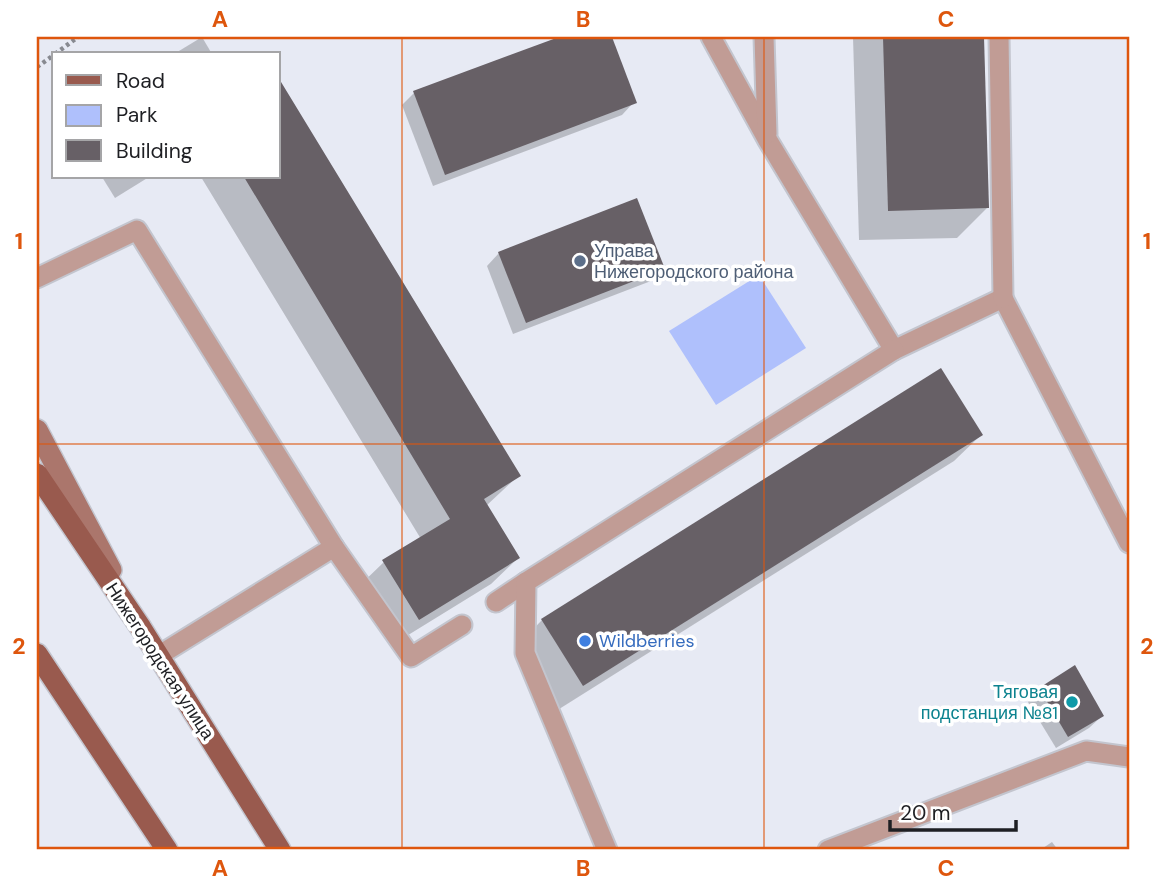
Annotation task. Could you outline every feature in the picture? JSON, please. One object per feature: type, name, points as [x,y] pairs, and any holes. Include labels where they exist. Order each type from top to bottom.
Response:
[{"type":"main road","name":"Нижегородская улица","points":[[37,474],[141,628],[280,850]]},
{"type":"main road","points":[[37,654],[167,850]]},
{"type":"street","points":[[37,430],[141,628]]},
{"type":"lane","points":[[711,37],[767,139],[894,350]]},
{"type":"lane","points":[[764,37],[767,139]]},
{"type":"lane","points":[[999,37],[1003,298],[1129,543]]},
{"type":"lane","points":[[37,278],[137,230],[334,547],[411,657],[462,625]]},
{"type":"lane","points":[[496,602],[894,350],[1003,298]]},
{"type":"lane","points":[[158,656],[334,547]]},
{"type":"lane","points":[[526,582],[525,653],[607,850]]},
{"type":"lane","points":[[828,850],[1086,751],[1129,757]]},
{"type":"path","points":[[57,52],[78,37]]},
{"type":"path","points":[[37,67],[52,56]]},
{"type":"green space","points":[[759,275],[806,348],[716,405],[669,331]]},
{"type":"building","points":[[559,37],[612,37],[637,103],[445,175],[413,91]]},
{"type":"building","points":[[883,37],[984,37],[989,208],[888,211]]},
{"type":"building","points":[[280,80],[521,476],[484,499],[520,558],[419,620],[382,560],[450,519],[245,178],[280,178]]},
{"type":"building","points":[[637,198],[665,269],[526,323],[498,252]]},
{"type":"building","points":[[941,368],[983,435],[583,686],[541,619]]},
{"type":"building","name":"Тяговая подстанция №81","points":[[1075,665],[1104,716],[1068,737],[1039,688]]},
{"type":"place","name":"Управа Нижегородского района","points":[[580,261]]},
{"type":"place","name":"Wildberries","points":[[585,641]]},
{"type":"place","name":"Тяговая подстанция №81","points":[[1072,702]]}]
